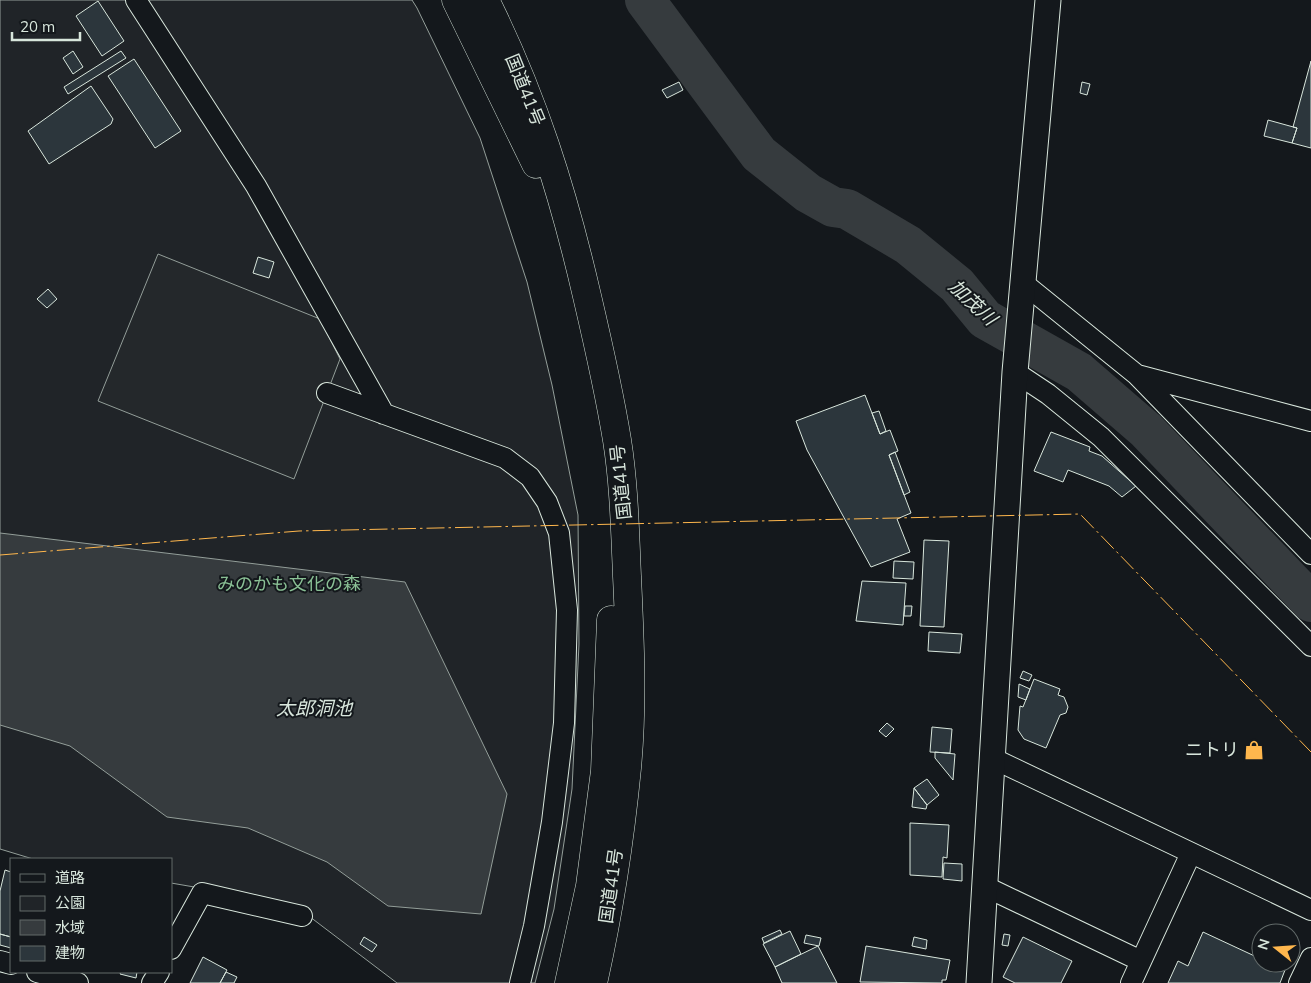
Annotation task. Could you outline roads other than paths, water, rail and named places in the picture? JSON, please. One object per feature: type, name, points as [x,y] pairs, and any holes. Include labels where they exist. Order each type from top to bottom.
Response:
[{"type":"highway","points":[[456,0],[536,164]]},
{"type":"highway","name":"国道41号","points":[[471,0],[487,34],[536,164],[555,222],[579,322],[599,440],[611,548],[610,660],[605,771],[590,886],[569,983]]},
{"type":"highway","name":"国道41号","points":[[485,0],[533,107],[570,220],[617,441],[625,513],[630,682],[627,767],[608,915],[593,983]]},
{"type":"highway","points":[[503,0],[533,107]]},
{"type":"street","points":[[136,0],[256,186],[384,414]]},
{"type":"street","points":[[979,983],[1015,372],[1048,0]]},
{"type":"street","points":[[1022,282],[1137,375],[1311,554]]},
{"type":"street","points":[[1015,372],[1048,394],[1101,437],[1311,646]]},
{"type":"street","points":[[1137,375],[1311,421]]},
{"type":"street","points":[[327,393],[505,458],[530,477],[547,502],[558,533],[567,610],[564,723],[552,822],[536,917],[520,983]]},
{"type":"street","points":[[992,758],[1311,910]]},
{"type":"street","points":[[1131,983],[1191,852]]},
{"type":"street","points":[[984,886],[1141,961]]},
{"type":"street","points":[[172,947],[202,893],[302,916]]},
{"type":"street","points":[[1300,983],[1311,958]]},
{"type":"street","points":[[42,973],[78,983]]},
{"type":"water","name":"太郎洞池","points":[[0,533],[405,582],[507,794],[481,914],[388,906],[327,862],[248,828],[167,817],[70,746],[0,725]]},
{"type":"waterway","name":"加茂川","points":[[645,0],[759,154],[808,193],[833,207],[847,209],[908,245],[957,285],[985,319],[1079,372],[1146,430],[1311,602]]},
{"type":"place","name":"ニトリ","points":[[1254,750]]},
{"type":"park label","name":"みのかも文化の森","points":[[289,584]]}]
